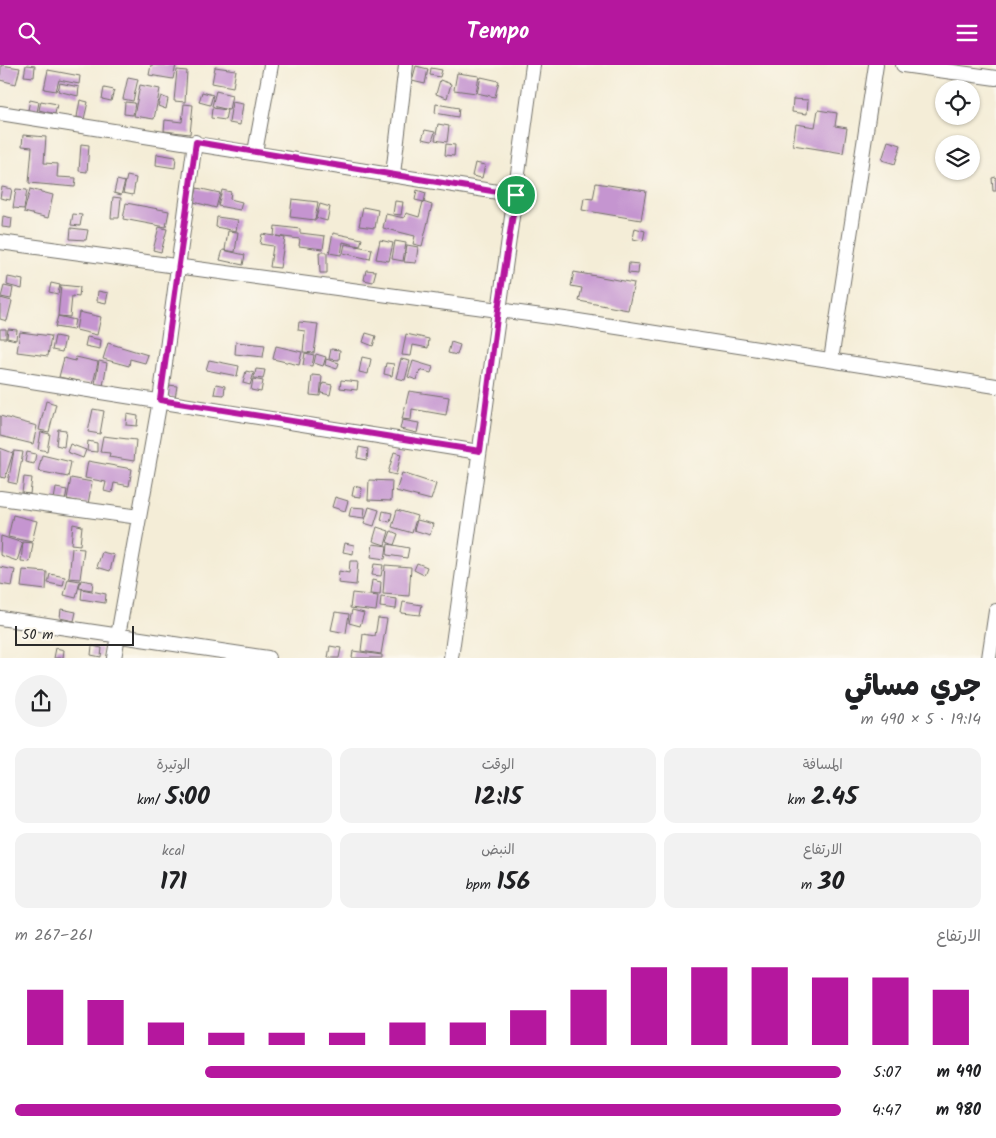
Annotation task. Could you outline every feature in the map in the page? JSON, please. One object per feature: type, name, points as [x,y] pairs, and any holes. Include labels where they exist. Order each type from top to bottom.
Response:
[{"type":"street","points":[[255,152],[272,65]]},
{"type":"street","points":[[393,175],[406,65]]},
{"type":"street","points":[[451,658],[533,65]]},
{"type":"street","points":[[831,360],[876,65]]},
{"type":"street","points":[[903,65],[996,78]]},
{"type":"street","points":[[0,113],[196,142],[516,195]]},
{"type":"street","points":[[114,658],[160,400],[196,142]]},
{"type":"street","points":[[0,243],[498,310],[996,386]]},
{"type":"street","points":[[0,376],[480,451]]},
{"type":"street","points":[[0,498],[139,517]]},
{"type":"street","points":[[989,658],[995,628],[996,611]]},
{"type":"street","points":[[0,618],[268,658]]},
{"type":"building","points":[[1,65],[20,68],[16,84],[0,80]]},
{"type":"building","points":[[26,65],[35,66],[34,77],[24,76]]},
{"type":"building","points":[[151,65],[176,65],[173,79],[149,75]]},
{"type":"building","points":[[416,66],[428,69],[425,84],[412,81]]},
{"type":"building","points":[[215,67],[236,70],[233,87],[212,83]]},
{"type":"building","points":[[431,68],[442,70],[440,77],[430,75]]},
{"type":"building","points":[[48,70],[80,76],[79,84],[59,80],[56,91],[44,89]]},
{"type":"building","points":[[177,70],[187,71],[185,102],[174,101]]},
{"type":"building","points":[[457,73],[479,76],[476,93],[454,90]]},
{"type":"building","points":[[128,77],[138,79],[133,101],[123,99]]},
{"type":"building","points":[[481,77],[499,81],[495,97],[477,93]]},
{"type":"building","points":[[440,80],[451,84],[447,98],[436,94]]},
{"type":"building","points":[[60,83],[79,87],[78,96],[58,91]]},
{"type":"building","points":[[140,85],[160,89],[154,119],[134,116]]},
{"type":"building","points":[[104,88],[114,90],[111,101],[102,99]]},
{"type":"building","points":[[216,91],[232,95],[229,110],[212,106]]},
{"type":"building","points":[[202,92],[213,95],[210,105],[199,102]]},
{"type":"building","points":[[161,96],[168,99],[166,109],[158,106]]},
{"type":"building","points":[[793,99],[808,100],[807,114],[792,112]]},
{"type":"building","points":[[30,100],[39,102],[37,112],[28,110]]},
{"type":"building","points":[[80,100],[88,102],[84,119],[77,117]]},
{"type":"building","points":[[41,101],[57,104],[55,114],[39,110]]},
{"type":"building","points":[[125,102],[135,103],[133,115],[124,114]]},
{"type":"building","points":[[232,102],[243,104],[240,125],[229,123]]},
{"type":"building","points":[[184,104],[193,105],[190,134],[164,131],[165,120],[182,122]]},
{"type":"building","points":[[436,104],[459,108],[458,117],[435,113]]},
{"type":"building","points":[[212,108],[227,110],[225,120],[211,118]]},
{"type":"building","points":[[818,110],[837,113],[835,126],[847,128],[843,153],[793,145],[796,124],[815,127]]},
{"type":"building","points":[[438,124],[449,126],[447,142],[435,140]]},
{"type":"building","points":[[425,130],[435,132],[432,141],[422,139]]},
{"type":"building","points":[[23,135],[46,137],[44,163],[58,164],[57,177],[76,178],[75,187],[29,183],[32,147],[22,146]]},
{"type":"building","points":[[888,141],[901,145],[895,164],[882,160]]},
{"type":"building","points":[[81,144],[89,145],[87,172],[79,171]]},
{"type":"building","points":[[446,144],[455,145],[454,156],[445,155]]},
{"type":"building","points":[[157,154],[176,157],[175,168],[156,165]]},
{"type":"building","points":[[475,163],[485,165],[482,178],[472,176]]},
{"type":"building","points":[[127,176],[136,178],[133,195],[123,193]]},
{"type":"building","points":[[996,177],[996,191],[993,191],[992,178]]},
{"type":"building","points":[[117,180],[125,182],[121,195],[114,193]]},
{"type":"building","points":[[596,183],[646,191],[641,220],[582,210],[584,198],[593,199]]},
{"type":"building","points":[[2,187],[12,189],[10,200],[0,198]]},
{"type":"building","points":[[197,188],[220,193],[216,208],[194,202]]},
{"type":"building","points":[[16,189],[27,190],[24,209],[13,208]]},
{"type":"building","points":[[30,189],[53,195],[48,218],[24,212]]},
{"type":"building","points":[[222,190],[231,192],[230,199],[242,202],[240,210],[218,206]]},
{"type":"building","points":[[417,190],[426,193],[424,202],[415,200]]},
{"type":"building","points":[[113,197],[121,198],[119,218],[111,218]]},
{"type":"building","points":[[292,199],[318,202],[315,220],[290,217]]},
{"type":"building","points":[[395,201],[403,202],[401,215],[393,214]]},
{"type":"building","points":[[423,202],[432,205],[422,246],[413,244],[415,236],[383,228],[386,214],[404,218],[406,213],[419,217]]},
{"type":"building","points":[[126,203],[169,211],[166,227],[123,219]]},
{"type":"building","points":[[320,204],[330,207],[327,221],[316,218]]},
{"type":"building","points":[[363,207],[378,210],[375,228],[359,226]]},
{"type":"building","points":[[73,214],[82,215],[80,226],[71,225]]},
{"type":"building","points":[[3,216],[12,218],[11,228],[2,227]]},
{"type":"building","points":[[217,217],[238,220],[236,231],[216,227]]},
{"type":"building","points":[[275,226],[300,229],[300,233],[325,236],[323,249],[299,246],[300,239],[276,236],[285,238],[280,268],[270,267],[273,246],[260,244],[262,234],[274,236]]},
{"type":"building","points":[[159,227],[167,229],[161,252],[153,250]]},
{"type":"building","points":[[71,228],[88,230],[86,240],[70,239]]},
{"type":"building","points":[[635,228],[645,231],[643,241],[633,239]]},
{"type":"building","points":[[228,231],[238,232],[235,252],[225,250]]},
{"type":"building","points":[[333,233],[362,239],[360,246],[343,242],[341,255],[329,253]]},
{"type":"building","points":[[380,240],[393,243],[389,261],[376,259]]},
{"type":"building","points":[[395,241],[406,243],[403,261],[392,259]]},
{"type":"building","points":[[345,244],[372,249],[370,259],[343,253]]},
{"type":"building","points":[[407,245],[418,247],[416,263],[404,262]]},
{"type":"building","points":[[223,250],[245,255],[243,265],[220,260]]},
{"type":"building","points":[[319,252],[327,252],[327,273],[320,273]]},
{"type":"building","points":[[629,263],[639,264],[638,274],[628,273]]},
{"type":"building","points":[[366,270],[376,271],[373,282],[364,280]]},
{"type":"building","points":[[574,272],[634,283],[628,310],[579,301],[582,288],[571,286]]},
{"type":"building","points":[[8,277],[23,280],[22,289],[7,285]]},
{"type":"building","points":[[51,283],[60,285],[58,294],[49,292]]},
{"type":"building","points":[[61,285],[80,287],[79,297],[72,296],[70,317],[58,316]]},
{"type":"building","points":[[4,286],[13,288],[11,299],[1,297]]},
{"type":"building","points":[[98,291],[108,293],[106,303],[97,301]]},
{"type":"building","points":[[0,298],[12,301],[7,321],[0,319]]},
{"type":"building","points":[[79,312],[101,317],[97,335],[76,330]]},
{"type":"building","points":[[58,316],[75,320],[73,330],[55,327]]},
{"type":"building","points":[[299,322],[318,324],[314,353],[303,352],[305,331],[298,330]]},
{"type":"building","points":[[0,329],[6,329],[6,338],[0,338]]},
{"type":"building","points":[[8,329],[17,330],[16,340],[7,338]]},
{"type":"building","points":[[20,332],[51,336],[48,356],[17,352]]},
{"type":"building","points":[[366,333],[376,336],[373,346],[363,342]]},
{"type":"building","points":[[406,334],[429,339],[428,348],[413,345],[411,356],[402,355]]},
{"type":"building","points":[[55,336],[65,338],[62,352],[52,350]]},
{"type":"building","points":[[87,337],[101,340],[100,349],[85,346]]},
{"type":"building","points":[[236,342],[265,345],[263,357],[235,354]]},
{"type":"building","points":[[451,342],[460,345],[457,355],[448,353]]},
{"type":"building","points":[[108,343],[148,355],[145,363],[130,359],[129,366],[103,359]]},
{"type":"building","points":[[276,346],[302,352],[299,365],[273,359]]},
{"type":"building","points":[[331,349],[340,350],[339,360],[329,359]]},
{"type":"building","points":[[305,353],[314,355],[312,366],[303,365]]},
{"type":"building","points":[[316,354],[326,357],[323,366],[314,363]]},
{"type":"building","points":[[76,357],[98,362],[93,384],[59,377],[64,358],[75,361]]},
{"type":"building","points":[[362,357],[371,359],[368,374],[359,372]]},
{"type":"building","points":[[326,359],[339,363],[337,369],[325,365]]},
{"type":"building","points":[[401,359],[410,361],[405,380],[396,378]]},
{"type":"building","points":[[209,360],[239,366],[237,376],[206,370]]},
{"type":"building","points":[[99,361],[107,363],[103,386],[95,384]]},
{"type":"building","points":[[413,361],[433,367],[431,373],[420,370],[417,380],[408,377]]},
{"type":"building","points":[[386,363],[394,364],[392,376],[384,374]]},
{"type":"building","points":[[256,369],[265,370],[263,379],[254,378]]},
{"type":"building","points":[[246,371],[254,373],[250,385],[243,383]]},
{"type":"building","points":[[312,375],[322,376],[320,396],[310,395]]},
{"type":"building","points":[[253,379],[263,381],[261,392],[251,390]]},
{"type":"building","points":[[341,380],[358,382],[357,390],[340,388]]},
{"type":"building","points":[[323,383],[332,385],[330,395],[321,393]]},
{"type":"building","points":[[216,384],[225,386],[224,395],[214,394]]},
{"type":"building","points":[[168,385],[177,386],[175,398],[166,396]]},
{"type":"building","points":[[409,391],[449,397],[446,415],[412,409],[411,420],[402,419]]},
{"type":"building","points":[[46,401],[56,404],[49,432],[39,430]]},
{"type":"building","points":[[93,409],[104,411],[100,434],[88,432]]},
{"type":"building","points":[[127,414],[138,416],[137,426],[126,425]]},
{"type":"building","points":[[0,416],[37,426],[33,444],[0,436]]},
{"type":"building","points":[[402,420],[419,423],[417,433],[400,429]]},
{"type":"building","points":[[58,429],[66,430],[64,447],[56,445]]},
{"type":"building","points":[[41,432],[50,434],[47,451],[38,449]]},
{"type":"building","points":[[103,436],[136,440],[134,461],[109,457],[110,453],[100,452]]},
{"type":"building","points":[[88,441],[97,443],[97,452],[87,451]]},
{"type":"building","points":[[70,444],[86,450],[83,458],[67,452]]},
{"type":"building","points":[[359,447],[368,449],[367,460],[357,458]]},
{"type":"building","points":[[0,448],[13,453],[5,478],[0,477]]},
{"type":"building","points":[[14,451],[23,452],[17,484],[8,482]]},
{"type":"building","points":[[27,452],[36,454],[34,464],[25,462]]},
{"type":"building","points":[[394,452],[401,454],[396,475],[388,473]]},
{"type":"building","points":[[42,455],[71,462],[68,477],[38,471]]},
{"type":"building","points":[[88,461],[132,469],[129,486],[114,483],[112,493],[104,491],[106,482],[85,478]]},
{"type":"building","points":[[402,473],[436,484],[431,500],[396,491]]},
{"type":"building","points":[[24,477],[32,478],[30,494],[22,493]]},
{"type":"building","points":[[71,478],[92,482],[88,504],[67,499]]},
{"type":"building","points":[[369,480],[392,481],[391,501],[368,500]]},
{"type":"building","points":[[354,486],[362,488],[361,497],[352,496]]},
{"type":"building","points":[[56,488],[67,490],[65,501],[54,499]]},
{"type":"building","points":[[335,497],[348,501],[345,511],[332,507]]},
{"type":"building","points":[[351,507],[365,508],[364,518],[349,516]]},
{"type":"building","points":[[369,507],[379,510],[374,526],[364,523]]},
{"type":"building","points":[[397,510],[417,516],[412,533],[392,527]]},
{"type":"building","points":[[383,511],[392,513],[390,522],[381,520]]},
{"type":"building","points":[[13,515],[37,521],[32,542],[8,537]]},
{"type":"building","points":[[417,520],[433,524],[430,535],[414,530]]},
{"type":"building","points":[[73,524],[82,526],[80,545],[71,544]]},
{"type":"building","points":[[377,527],[389,531],[385,545],[373,541]]},
{"type":"building","points":[[391,531],[398,534],[394,545],[387,542]]},
{"type":"building","points":[[1,536],[23,543],[17,561],[0,555]]},
{"type":"building","points":[[23,542],[33,543],[30,562],[21,561]]},
{"type":"building","points":[[345,543],[354,545],[353,554],[343,552]]},
{"type":"building","points":[[373,544],[387,546],[385,559],[371,557]]},
{"type":"building","points":[[388,544],[409,548],[407,558],[387,555]]},
{"type":"building","points":[[72,548],[84,549],[80,579],[69,578]]},
{"type":"building","points":[[102,552],[114,555],[110,571],[97,567]]},
{"type":"building","points":[[350,561],[358,561],[356,585],[338,583],[339,571],[349,573]]},
{"type":"building","points":[[417,563],[427,567],[424,575],[414,570]]},
{"type":"building","points":[[374,564],[383,565],[381,576],[372,575]]},
{"type":"building","points":[[385,565],[411,567],[409,596],[383,594]]},
{"type":"building","points":[[0,567],[15,570],[12,586],[0,584]]},
{"type":"building","points":[[23,570],[47,572],[46,590],[21,587]]},
{"type":"building","points":[[50,574],[65,577],[63,586],[48,583]]},
{"type":"building","points":[[68,579],[80,581],[76,598],[64,595]]},
{"type":"building","points":[[81,580],[93,582],[92,590],[79,588]]},
{"type":"building","points":[[372,580],[381,582],[380,595],[370,594]]},
{"type":"building","points":[[82,589],[106,594],[105,603],[81,599]]},
{"type":"building","points":[[352,593],[378,596],[376,611],[350,608]]},
{"type":"building","points":[[381,597],[397,599],[396,609],[380,607]]},
{"type":"building","points":[[403,602],[422,605],[420,615],[401,613]]},
{"type":"building","points":[[61,609],[76,612],[74,621],[60,618]]},
{"type":"building","points":[[352,610],[364,613],[360,626],[349,623]]},
{"type":"building","points":[[335,612],[349,614],[346,633],[331,630]]},
{"type":"building","points":[[378,618],[387,619],[381,654],[361,651],[363,634],[375,636]]},
{"type":"building","points":[[92,646],[102,648],[101,657],[91,655]]},
{"type":"building","points":[[330,646],[341,648],[339,658],[328,658]]},
{"type":"building","points":[[56,648],[64,650],[63,658],[54,658]]},
{"type":"building","points":[[353,651],[382,655],[382,658],[352,658]]},
{"type":"route","points":[[196,142],[516,195],[498,310],[480,451],[160,400],[196,142]]}]
